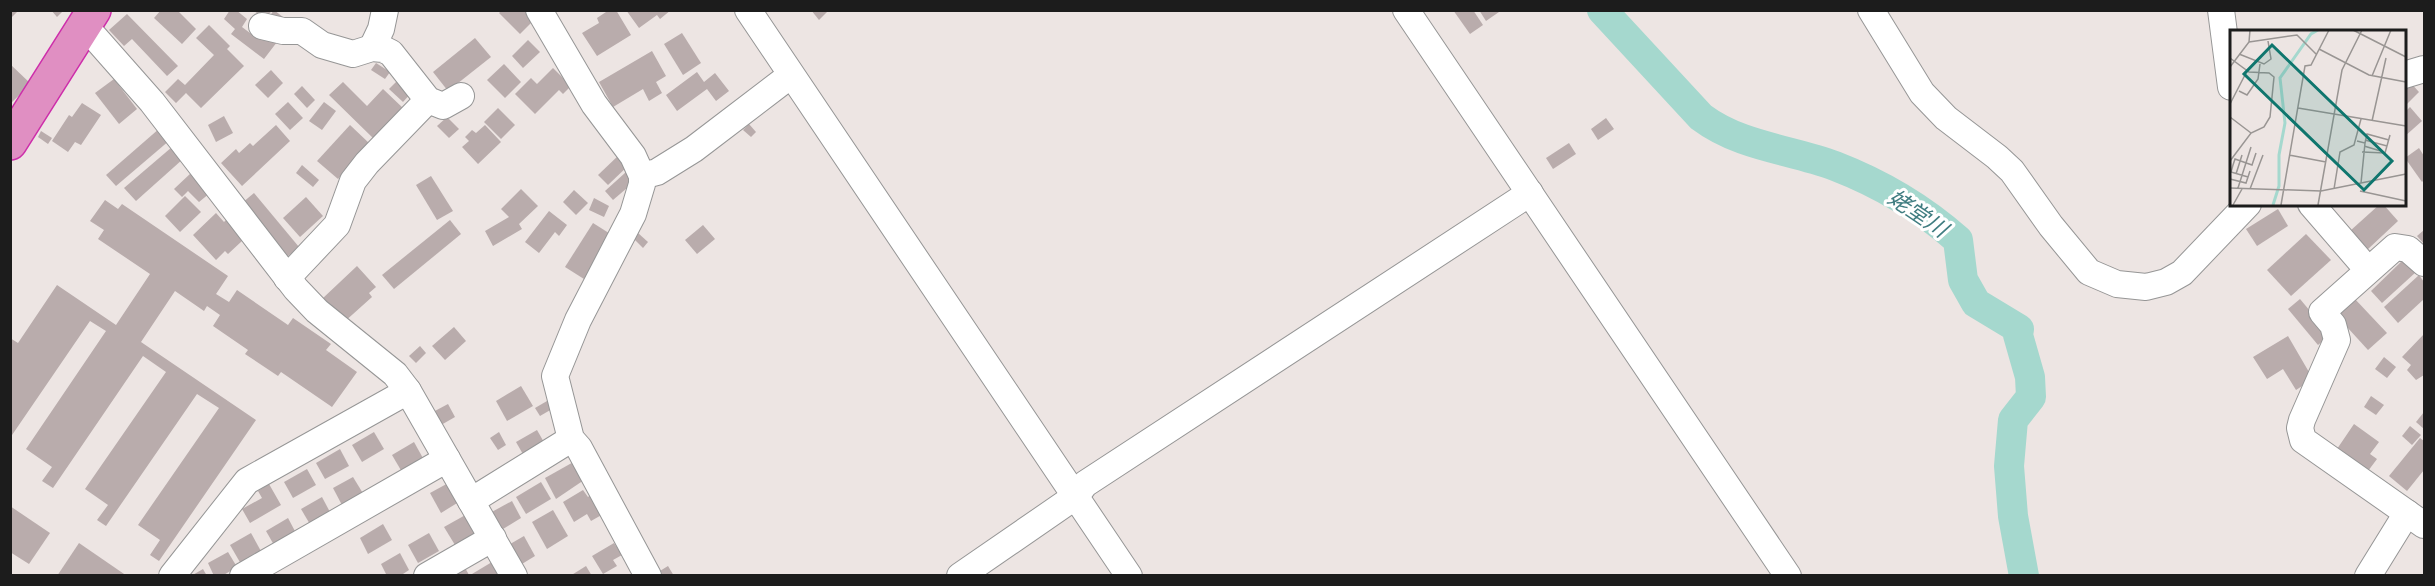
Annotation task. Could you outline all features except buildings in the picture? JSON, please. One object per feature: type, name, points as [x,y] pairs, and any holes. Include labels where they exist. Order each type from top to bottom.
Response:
[{"type":"highway","points":[[10,143],[89,18]]},
{"type":"street","points":[[372,48],[381,29],[385,10]]},
{"type":"street","points":[[539,10],[594,104],[633,156],[642,176],[642,184],[633,214],[578,320],[555,376],[572,439],[648,576]]},
{"type":"street","points":[[748,10],[1129,576]]},
{"type":"street","points":[[1406,10],[1788,576]]},
{"type":"street","points":[[1871,10],[1922,93],[1946,118],[2012,171],[2034,204],[2089,272],[2116,284],[2146,286],[2166,282],[2182,273],[2246,206]]},
{"type":"street","points":[[2221,10],[2230,79]]},
{"type":"street","points":[[89,18],[287,278],[317,311],[395,374],[408,391],[514,576]]},
{"type":"street","points":[[262,26],[283,31],[302,31],[322,45],[353,54],[372,48],[383,49],[391,53],[428,100],[443,106],[461,96]]},
{"type":"street","points":[[2405,74],[2424,69]]},
{"type":"street","points":[[642,176],[657,172],[687,154],[791,75]]},
{"type":"street","points":[[287,278],[338,225],[353,181],[367,163],[428,100]]},
{"type":"street","points":[[960,576],[1076,496],[1085,484],[1530,193]]},
{"type":"street","points":[[2313,206],[2368,270]]},
{"type":"street","points":[[2368,576],[2416,519],[2303,440],[2300,428],[2337,340],[2333,325],[2322,312],[2395,247],[2408,249],[2424,263]]},
{"type":"street","points":[[172,576],[247,481],[408,391]]},
{"type":"street","points":[[471,501],[572,439]]},
{"type":"street","points":[[243,576],[447,459]]},
{"type":"street","points":[[427,576],[493,538]]},
{"type":"waterway","name":"姥堂川","points":[[1602,10],[1701,117],[1716,127],[1749,141],[1818,160],[1868,180],[1915,207],[1958,240],[1963,280],[1976,303],[2019,329],[2018,335],[2030,377],[2031,397],[2013,420],[2009,466],[2013,516],[2024,576]]}]
